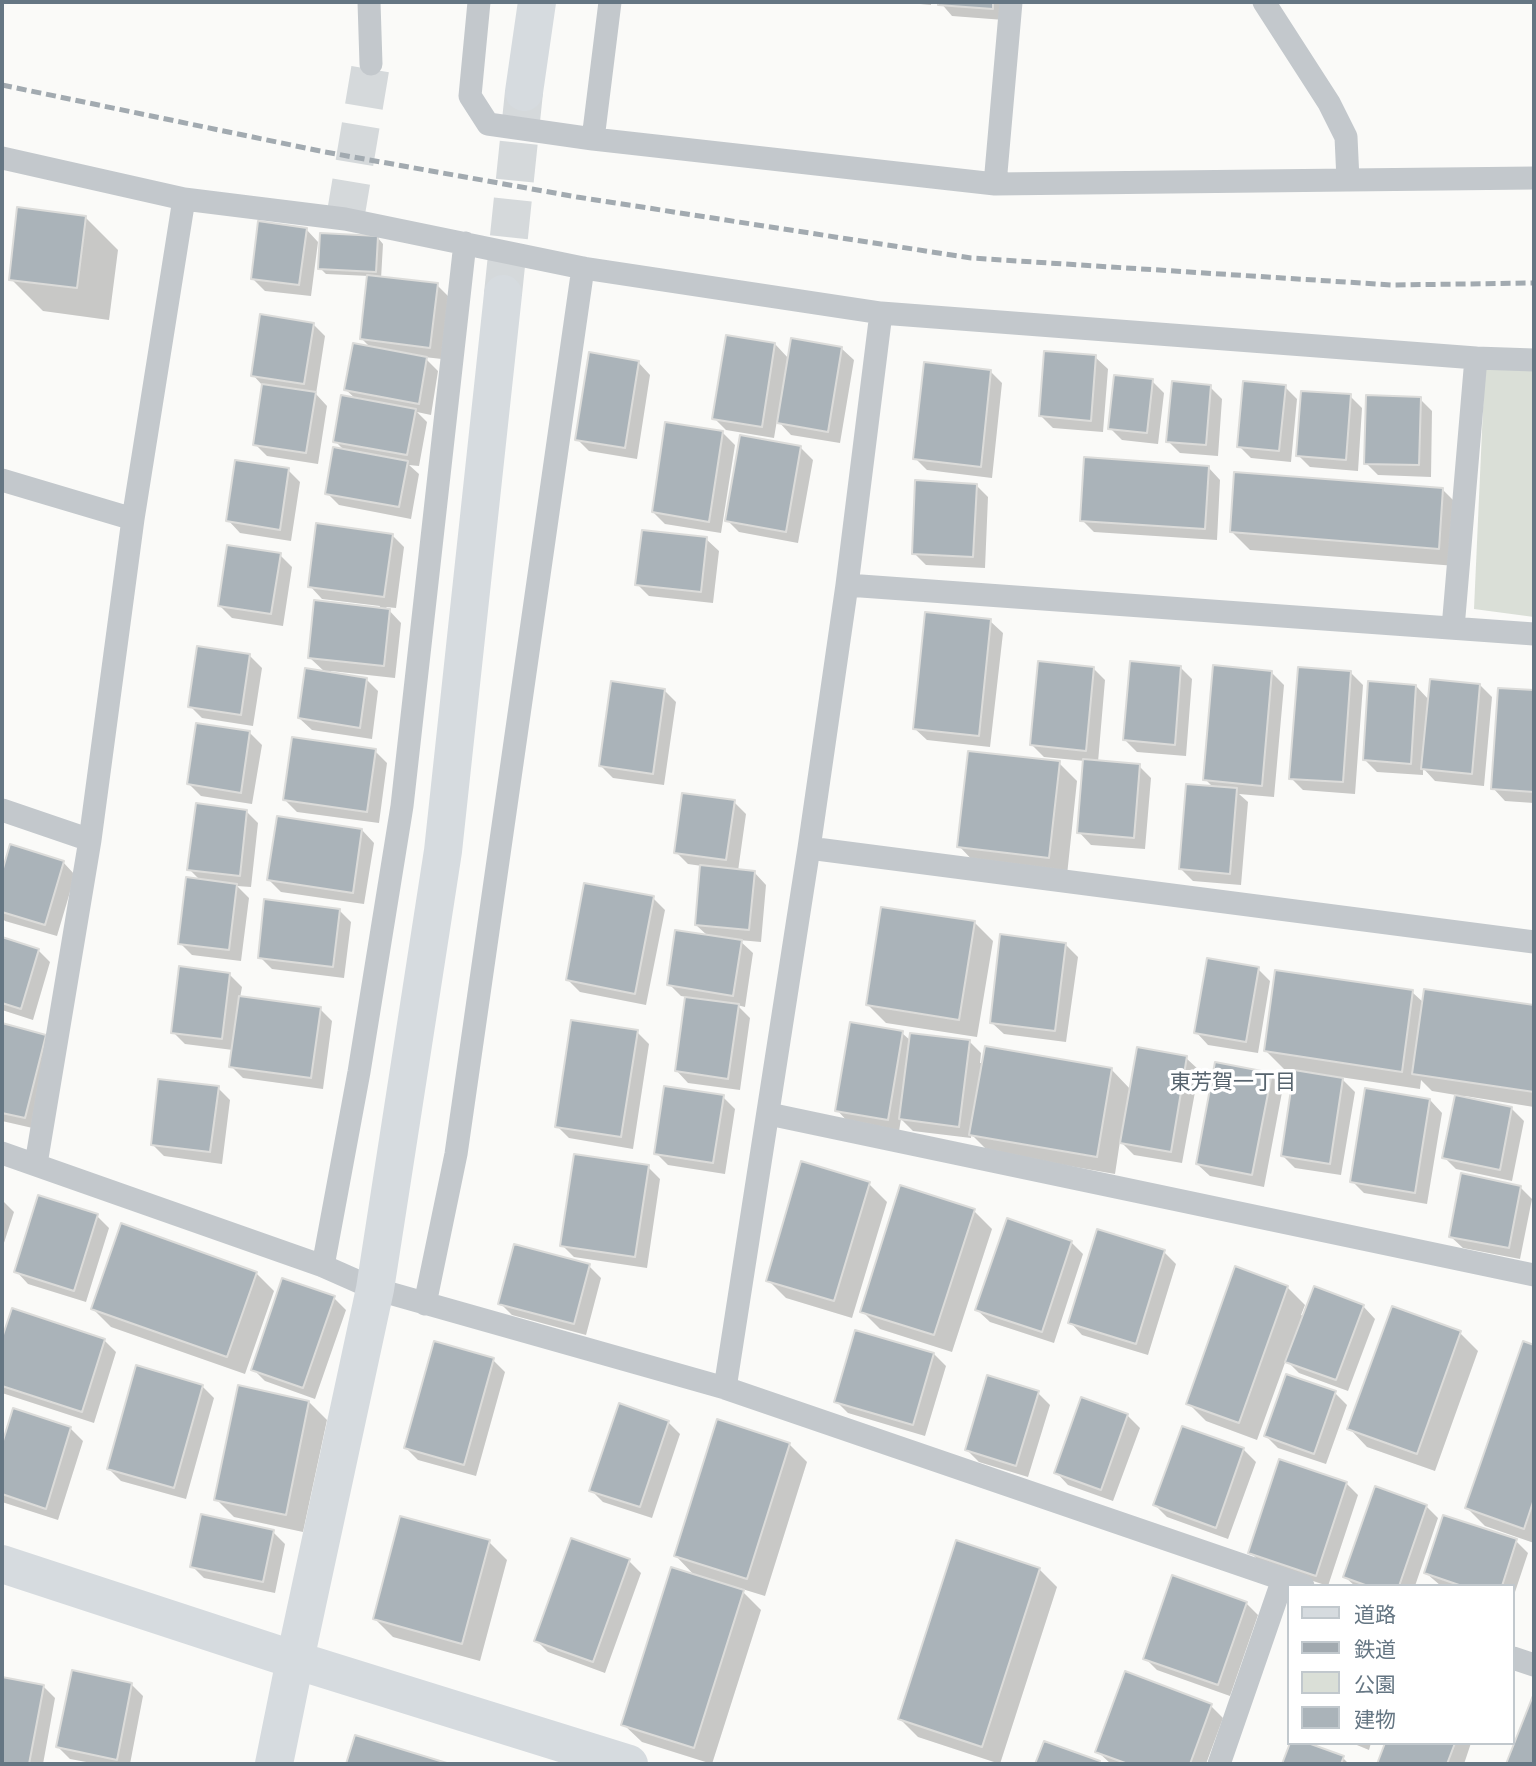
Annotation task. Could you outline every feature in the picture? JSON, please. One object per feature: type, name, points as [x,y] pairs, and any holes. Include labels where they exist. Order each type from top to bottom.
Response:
[{"type":"street","points":[[524,92],[537,2]]},
{"type":"street","points":[[274,1764],[375,1289],[443,852],[503,294]]},
{"type":"street","points":[[2,1564],[295,1660],[629,1764]]},
{"type":"lane","points":[[369,2],[371,64]]},
{"type":"lane","points":[[479,2],[470,96],[488,124],[593,139],[995,184],[1534,178]]},
{"type":"lane","points":[[593,139],[610,2]]},
{"type":"lane","points":[[995,184],[1010,2]]},
{"type":"lane","points":[[1264,2],[1329,103],[1346,137],[1348,180]]},
{"type":"lane","points":[[2,158],[184,199],[345,219],[583,268],[881,313],[1476,358],[1534,360]]},
{"type":"lane","points":[[36,1164],[90,840],[133,519],[184,199]]},
{"type":"lane","points":[[323,1266],[359,1072],[402,806],[465,243]]},
{"type":"lane","points":[[425,1304],[457,1154],[583,268]]},
{"type":"lane","points":[[725,1388],[809,848],[847,585],[881,313]]},
{"type":"lane","points":[[1453,628],[1476,358]]},
{"type":"lane","points":[[2,480],[133,519]]},
{"type":"lane","points":[[847,585],[1534,634]]},
{"type":"lane","points":[[2,810],[90,840]]},
{"type":"lane","points":[[809,848],[1534,942]]},
{"type":"lane","points":[[769,1114],[1534,1275]]},
{"type":"lane","points":[[2,1153],[323,1266],[375,1289],[725,1388],[1293,1582]]},
{"type":"lane","points":[[1219,1764],[1288,1594]]},
{"type":"lane","points":[[1515,1659],[1534,1665]]},
{"type":"green space","points":[[1485,364],[1534,364],[1534,617],[1474,609]]},
{"type":"building","points":[[938,2],[993,2],[993,9],[938,5]]},
{"type":"building","points":[[17,207],[86,216],[77,288],[9,280]]},
{"type":"building","points":[[258,221],[307,228],[299,285],[251,279]]},
{"type":"building","points":[[320,233],[378,236],[376,272],[318,269]]},
{"type":"building","points":[[367,275],[438,283],[430,348],[360,339]]},
{"type":"building","points":[[260,314],[314,323],[304,384],[251,376]]},
{"type":"building","points":[[726,335],[775,343],[762,427],[712,419]]},
{"type":"building","points":[[791,338],[842,347],[828,432],[777,423]]},
{"type":"building","points":[[353,343],[427,357],[419,404],[344,390]]},
{"type":"building","points":[[1044,351],[1096,355],[1091,421],[1039,416]]},
{"type":"building","points":[[589,352],[639,361],[625,448],[575,440]]},
{"type":"building","points":[[924,362],[991,370],[981,467],[913,459]]},
{"type":"building","points":[[1114,375],[1153,379],[1147,433],[1108,429]]},
{"type":"building","points":[[1172,381],[1211,385],[1206,445],[1166,442]]},
{"type":"building","points":[[1243,381],[1286,385],[1279,451],[1237,447]]},
{"type":"building","points":[[262,384],[316,392],[306,453],[253,445]]},
{"type":"building","points":[[1301,391],[1351,394],[1346,460],[1296,456]]},
{"type":"building","points":[[341,395],[416,409],[407,455],[333,442]]},
{"type":"building","points":[[1366,395],[1421,397],[1419,465],[1364,464]]},
{"type":"building","points":[[665,422],[723,431],[709,522],[652,512]]},
{"type":"building","points":[[740,435],[801,446],[786,532],[725,521]]},
{"type":"building","points":[[333,447],[408,461],[399,507],[325,494]]},
{"type":"building","points":[[1084,457],[1209,466],[1205,529],[1080,521]]},
{"type":"building","points":[[235,460],[289,468],[280,530],[226,521]]},
{"type":"building","points":[[1234,472],[1443,488],[1439,549],[1230,532]]},
{"type":"building","points":[[915,480],[977,484],[973,557],[912,554]]},
{"type":"building","points":[[316,523],[393,534],[384,597],[308,587]]},
{"type":"building","points":[[642,530],[707,537],[701,592],[635,585]]},
{"type":"building","points":[[227,545],[281,553],[271,614],[218,606]]},
{"type":"building","points":[[314,600],[390,609],[384,666],[308,658]]},
{"type":"building","points":[[925,612],[991,619],[979,736],[913,729]]},
{"type":"building","points":[[197,646],[250,654],[241,715],[188,707]]},
{"type":"building","points":[[1038,661],[1094,667],[1086,751],[1030,745]]},
{"type":"building","points":[[1130,661],[1181,666],[1175,745],[1123,740]]},
{"type":"building","points":[[1213,665],[1272,671],[1262,786],[1203,780]]},
{"type":"building","points":[[1298,667],[1351,671],[1343,782],[1289,779]]},
{"type":"building","points":[[305,668],[367,678],[360,728],[298,718]]},
{"type":"building","points":[[1430,679],[1480,684],[1472,774],[1421,769]]},
{"type":"building","points":[[611,681],[665,689],[653,774],[599,766]]},
{"type":"building","points":[[1368,681],[1416,685],[1411,764],[1363,760]]},
{"type":"building","points":[[1498,688],[1534,690],[1534,792],[1491,789]]},
{"type":"building","points":[[196,723],[250,731],[241,793],[187,784]]},
{"type":"building","points":[[292,737],[376,749],[367,812],[283,800]]},
{"type":"building","points":[[968,751],[1060,761],[1049,858],[957,847]]},
{"type":"building","points":[[1083,759],[1140,764],[1134,838],[1077,833]]},
{"type":"building","points":[[1186,784],[1237,788],[1230,874],[1179,869]]},
{"type":"building","points":[[682,793],[735,800],[726,860],[674,853]]},
{"type":"building","points":[[196,803],[247,810],[240,876],[187,870]]},
{"type":"building","points":[[277,816],[362,829],[353,893],[267,880]]},
{"type":"building","points":[[10,844],[64,861],[45,925],[2,912],[2,872]]},
{"type":"building","points":[[700,865],[755,871],[749,930],[695,925]]},
{"type":"building","points":[[186,877],[237,884],[229,950],[178,944]]},
{"type":"building","points":[[584,883],[654,896],[635,994],[566,980]]},
{"type":"building","points":[[264,899],[340,909],[333,967],[258,958]]},
{"type":"building","points":[[881,907],[975,921],[959,1020],[866,1005]]},
{"type":"building","points":[[675,930],[742,940],[733,996],[667,985]]},
{"type":"building","points":[[1000,934],[1066,943],[1055,1031],[990,1023]]},
{"type":"building","points":[[2,937],[39,949],[21,1009],[2,1003]]},
{"type":"building","points":[[1207,958],[1259,967],[1246,1042],[1194,1033]]},
{"type":"building","points":[[179,966],[230,973],[222,1039],[171,1033]]},
{"type":"building","points":[[1275,970],[1413,990],[1402,1072],[1264,1051]]},
{"type":"building","points":[[1424,989],[1534,1005],[1534,1092],[1412,1074]]},
{"type":"building","points":[[239,996],[321,1007],[311,1078],[229,1067]]},
{"type":"building","points":[[685,997],[739,1004],[728,1079],[675,1071]]},
{"type":"building","points":[[571,1020],[638,1030],[621,1137],[555,1127]]},
{"type":"building","points":[[850,1022],[903,1031],[888,1120],[835,1111]]},
{"type":"building","points":[[2,1023],[46,1035],[25,1118],[2,1113]]},
{"type":"building","points":[[910,1033],[970,1040],[959,1127],[899,1119]]},
{"type":"building","points":[[985,1046],[1112,1068],[1097,1157],[969,1135]]},
{"type":"building","points":[[1137,1047],[1187,1056],[1171,1152],[1120,1143]]},
{"type":"building","points":[[1215,1062],[1272,1073],[1252,1175],[1196,1164]]},
{"type":"building","points":[[1294,1070],[1343,1078],[1330,1164],[1281,1156]]},
{"type":"building","points":[[158,1079],[219,1086],[210,1152],[151,1145]]},
{"type":"building","points":[[664,1086],[724,1095],[713,1163],[654,1154]]},
{"type":"building","points":[[1365,1088],[1430,1099],[1415,1193],[1350,1182]]},
{"type":"building","points":[[1455,1095],[1512,1107],[1500,1170],[1442,1158]]},
{"type":"building","points":[[574,1154],[649,1165],[635,1257],[560,1246]]},
{"type":"building","points":[[801,1161],[870,1182],[834,1301],[766,1281]]},
{"type":"building","points":[[1461,1173],[1521,1186],[1509,1248],[1449,1237]]},
{"type":"building","points":[[900,1185],[975,1209],[934,1335],[860,1312]]},
{"type":"building","points":[[38,1195],[98,1214],[74,1291],[14,1272]]},
{"type":"building","points":[[1007,1218],[1072,1241],[1042,1332],[975,1310]]},
{"type":"building","points":[[121,1223],[257,1272],[227,1357],[91,1309]]},
{"type":"building","points":[[1097,1229],[1165,1250],[1136,1344],[1068,1323]]},
{"type":"building","points":[[514,1244],[590,1264],[574,1324],[498,1304]]},
{"type":"building","points":[[1235,1266],[1288,1286],[1239,1423],[1186,1404]]},
{"type":"building","points":[[282,1278],[335,1296],[303,1388],[251,1370]]},
{"type":"building","points":[[1314,1286],[1364,1305],[1336,1380],[1285,1362]]},
{"type":"building","points":[[1392,1306],[1461,1331],[1417,1454],[1347,1429]]},
{"type":"building","points":[[12,1308],[105,1339],[82,1412],[2,1386],[2,1338]]},
{"type":"building","points":[[855,1330],[934,1353],[913,1425],[834,1402]]},
{"type":"building","points":[[434,1341],[494,1358],[464,1465],[404,1448]]},
{"type":"building","points":[[1523,1341],[1534,1345],[1534,1499],[1524,1529],[1465,1508]]},
{"type":"building","points":[[136,1365],[203,1385],[174,1488],[107,1469]]},
{"type":"building","points":[[1286,1374],[1336,1391],[1314,1454],[1264,1436]]},
{"type":"building","points":[[987,1375],[1039,1391],[1016,1466],[965,1450]]},
{"type":"building","points":[[238,1385],[309,1401],[286,1515],[214,1500]]},
{"type":"building","points":[[1081,1397],[1128,1414],[1101,1490],[1054,1473]]},
{"type":"building","points":[[619,1403],[669,1421],[640,1507],[589,1491]]},
{"type":"building","points":[[13,1408],[71,1427],[46,1509],[2,1494],[2,1444]]},
{"type":"building","points":[[717,1419],[790,1443],[747,1579],[674,1556]]},
{"type":"building","points":[[1182,1426],[1244,1448],[1216,1528],[1153,1505]]},
{"type":"building","points":[[1279,1459],[1347,1482],[1316,1576],[1248,1553]]},
{"type":"building","points":[[1375,1486],[1427,1505],[1400,1584],[1362,1584],[1343,1577]]},
{"type":"building","points":[[201,1514],[274,1530],[263,1582],[190,1567]]},
{"type":"building","points":[[1443,1515],[1517,1539],[1503,1584],[1456,1584],[1424,1573]]},
{"type":"building","points":[[400,1516],[490,1540],[462,1644],[373,1619]]},
{"type":"building","points":[[571,1538],[630,1559],[593,1662],[534,1641]]},
{"type":"building","points":[[956,1540],[1040,1568],[982,1747],[898,1719]]},
{"type":"building","points":[[671,1567],[744,1590],[694,1748],[621,1725]]},
{"type":"building","points":[[1172,1575],[1247,1602],[1218,1685],[1143,1659]]},
{"type":"building","points":[[72,1670],[132,1683],[117,1760],[56,1747]]},
{"type":"building","points":[[1125,1671],[1212,1704],[1190,1764],[1128,1764],[1095,1752]]},
{"type":"building","points":[[2,1677],[44,1685],[29,1764],[2,1764]]},
{"type":"building","points":[[1534,1693],[1534,1764],[1506,1764]]},
{"type":"building","points":[[355,1735],[450,1764],[346,1764]]},
{"type":"building","points":[[1044,1741],[1100,1761],[1099,1764],[1035,1764]]},
{"type":"building","points":[[1289,1745],[1314,1745],[1344,1756],[1341,1764],[1282,1764]]},
{"type":"building","points":[[1384,1745],[1454,1745],[1447,1764],[1377,1764]]},
{"type":"tunnel","points":[[345,219],[371,64]]},
{"type":"tunnel","points":[[503,294],[524,92]]},
{"type":"railway","points":[[2,85],[325,152],[577,197],[971,258],[1392,285],[1534,283]]},
{"type":"district","name":"東芳賀一丁目","points":[[1233,1083]]}]
